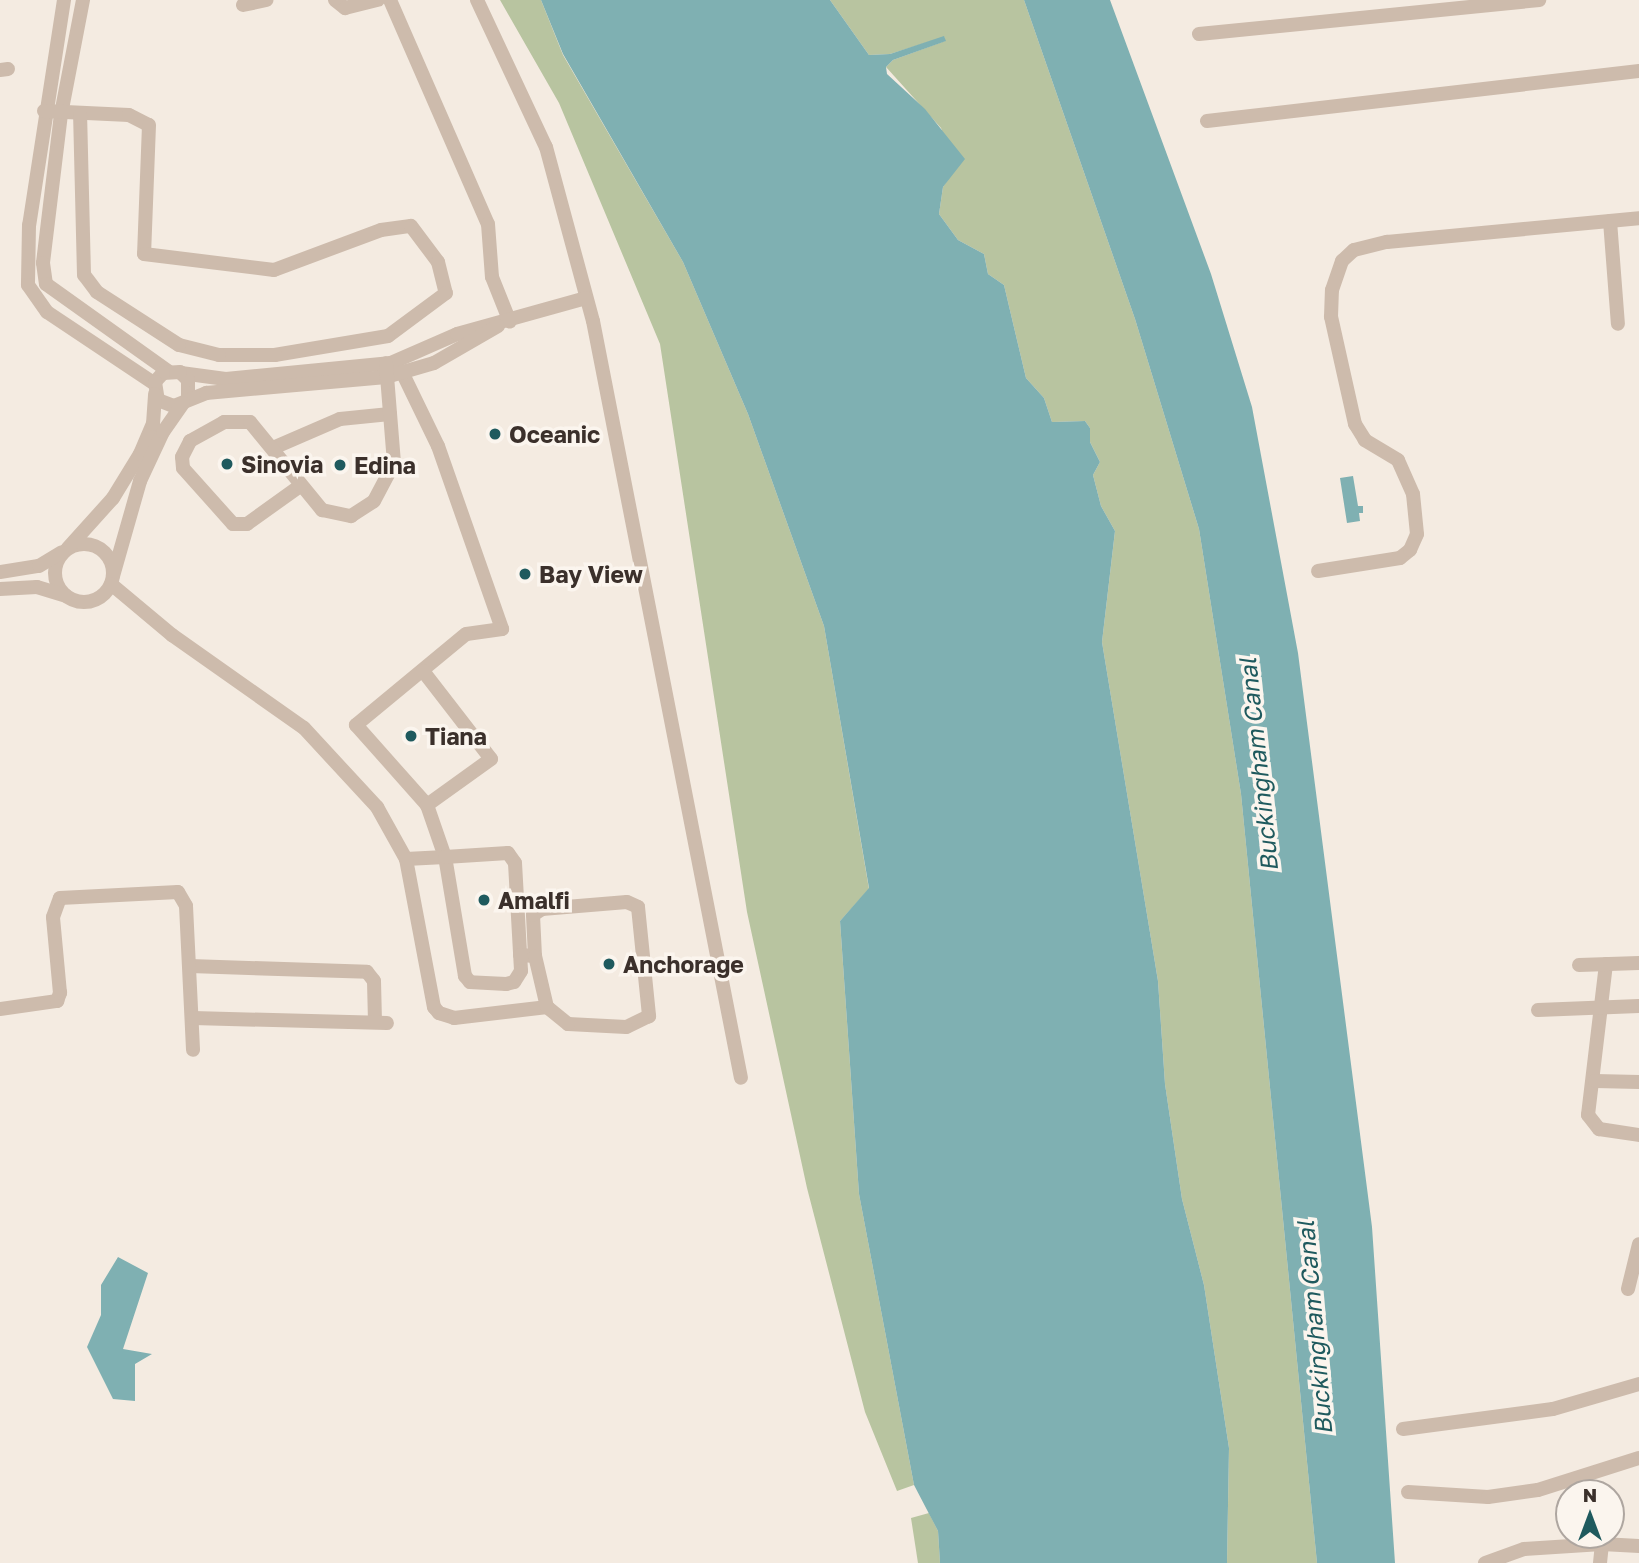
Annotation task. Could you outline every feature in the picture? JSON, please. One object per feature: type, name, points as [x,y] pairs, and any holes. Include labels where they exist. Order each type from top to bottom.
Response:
[{"type":"street","points":[[64,0],[44,111],[29,225],[28,285],[47,312],[110,354],[155,389],[168,406],[186,399],[386,370],[457,334],[504,324],[586,298]]},
{"type":"street","points":[[0,589],[37,587],[90,602],[112,580],[140,481],[163,432],[186,399],[190,386],[175,372],[46,284],[43,263],[61,114],[83,0]]},
{"type":"street","points":[[243,5],[266,0]]},
{"type":"street","points":[[335,0],[345,8],[378,0]]},
{"type":"street","points":[[390,0],[488,224],[492,278],[504,324]]},
{"type":"street","points":[[477,0],[546,147],[586,298],[659,646],[741,1078]]},
{"type":"street","points":[[1199,34],[1539,0]]},
{"type":"street","points":[[1207,121],[1639,71]]},
{"type":"street","points":[[44,111],[80,115],[129,115],[149,125],[144,254],[274,270],[381,230],[411,226],[438,262],[446,293],[388,336],[275,355],[219,355],[178,345],[105,298],[84,275],[80,115]]},
{"type":"street","points":[[1318,571],[1400,558],[1410,550],[1417,534],[1413,494],[1398,460],[1365,440],[1355,424],[1331,317],[1332,290],[1342,261],[1354,250],[1387,242],[1639,218]]},
{"type":"street","points":[[1610,221],[1618,324]]},
{"type":"street","points":[[67,597],[57,586],[54,572],[66,550],[113,498],[140,454],[153,424],[155,389],[175,372],[226,379],[386,370],[403,374],[487,336],[504,324]]},
{"type":"street","points":[[110,354],[123,339]]},
{"type":"street","points":[[300,486],[247,524],[233,524],[183,468],[181,457],[190,441],[224,422],[255,424],[300,486],[322,510],[336,516],[351,516],[374,501],[394,463],[386,370]]},
{"type":"street","points":[[403,374],[438,446],[502,629],[466,634],[356,725],[427,805],[445,857],[466,978],[470,982],[514,982],[521,971],[512,855],[445,857],[406,859]]},
{"type":"street","points":[[273,448],[340,419],[390,414]]},
{"type":"street","points":[[0,572],[39,566],[66,550],[84,544],[100,549],[109,558],[112,580],[172,635],[304,727],[377,807],[406,859],[433,1007],[439,1013],[454,1018],[547,1007]]},
{"type":"street","points":[[423,671],[491,759],[427,805]]},
{"type":"street","points":[[0,1009],[57,1001],[60,993],[53,917],[60,898],[178,892],[186,906],[193,1050]]},
{"type":"street","points":[[627,902],[638,907],[649,1016],[626,1027],[594,1028],[568,1024],[547,1007],[535,956],[533,915],[542,909],[627,902]]},
{"type":"street","points":[[520,955],[535,956]]},
{"type":"street","points":[[1579,965],[1639,963]]},
{"type":"street","points":[[1606,964],[1595,1081],[1588,1103],[1591,1122],[1599,1129],[1639,1135]]},
{"type":"street","points":[[190,966],[368,972],[374,981],[381,1022],[193,1017]]},
{"type":"street","points":[[1538,1010],[1639,1006]]},
{"type":"street","points":[[1595,1081],[1639,1082]]},
{"type":"street","points":[[1628,1289],[1639,1244]]},
{"type":"street","points":[[1403,1429],[1553,1409],[1639,1384]]},
{"type":"street","points":[[1408,1492],[1488,1496],[1538,1490],[1639,1458]]},
{"type":"street","points":[[1485,1563],[1524,1549],[1555,1547]]},
{"type":"green space","points":[[500,0],[541,0],[563,55],[683,262],[748,414],[824,626],[869,889],[840,921],[859,1194],[914,1485],[897,1491],[865,1412],[807,1188],[747,912],[660,344],[559,103]]},
{"type":"green space","points":[[830,0],[1024,0],[1135,319],[1199,529],[1241,794],[1317,1563],[1227,1563],[1229,1448],[1204,1285],[1182,1199],[1165,1084],[1158,981],[1102,642],[1115,531],[1101,506],[1093,475],[1100,462],[1090,442],[1090,428],[1085,421],[1052,422],[1044,398],[1026,378],[1004,285],[988,274],[984,254],[958,240],[939,214],[943,187],[956,167],[941,128],[886,67],[893,60],[945,41],[944,37],[890,54],[869,55]]},
{"type":"green space","points":[[929,1513],[938,1531],[940,1563],[918,1563],[911,1518]]},
{"type":"water","points":[[541,0],[830,0],[869,55],[890,54],[944,36],[946,41],[893,60],[886,67],[887,74],[925,109],[965,159],[943,187],[939,214],[958,240],[984,254],[988,274],[1004,285],[1026,378],[1044,398],[1052,422],[1085,421],[1090,428],[1090,442],[1100,462],[1093,475],[1101,506],[1115,531],[1102,642],[1158,981],[1165,1084],[1182,1199],[1204,1285],[1229,1448],[1227,1563],[940,1563],[938,1531],[914,1485],[859,1194],[840,921],[869,888],[824,626],[748,414],[683,262],[563,54]]},
{"type":"water","name":"Buckingham Canal","points":[[1024,0],[1110,0],[1211,274],[1252,407],[1298,653],[1372,1227],[1395,1563],[1317,1563],[1241,794],[1199,529],[1135,319]]},
{"type":"water","points":[[1353,476],[1358,506],[1363,506],[1363,513],[1359,513],[1360,521],[1347,523],[1340,478]]},
{"type":"water","points":[[118,1257],[148,1273],[123,1349],[152,1354],[135,1364],[135,1401],[113,1399],[87,1347],[101,1315],[101,1285]]},
{"type":"place","name":"Oceanic","points":[[495,434]]},
{"type":"place","name":"Sinovia","points":[[227,464]]},
{"type":"place","name":"Edina","points":[[340,465]]},
{"type":"place","name":"Bay View","points":[[525,574]]},
{"type":"place","name":"Tiana","points":[[411,736]]},
{"type":"place","name":"Amalfi","points":[[484,900]]},
{"type":"place","name":"Anchorage","points":[[609,964]]}]
